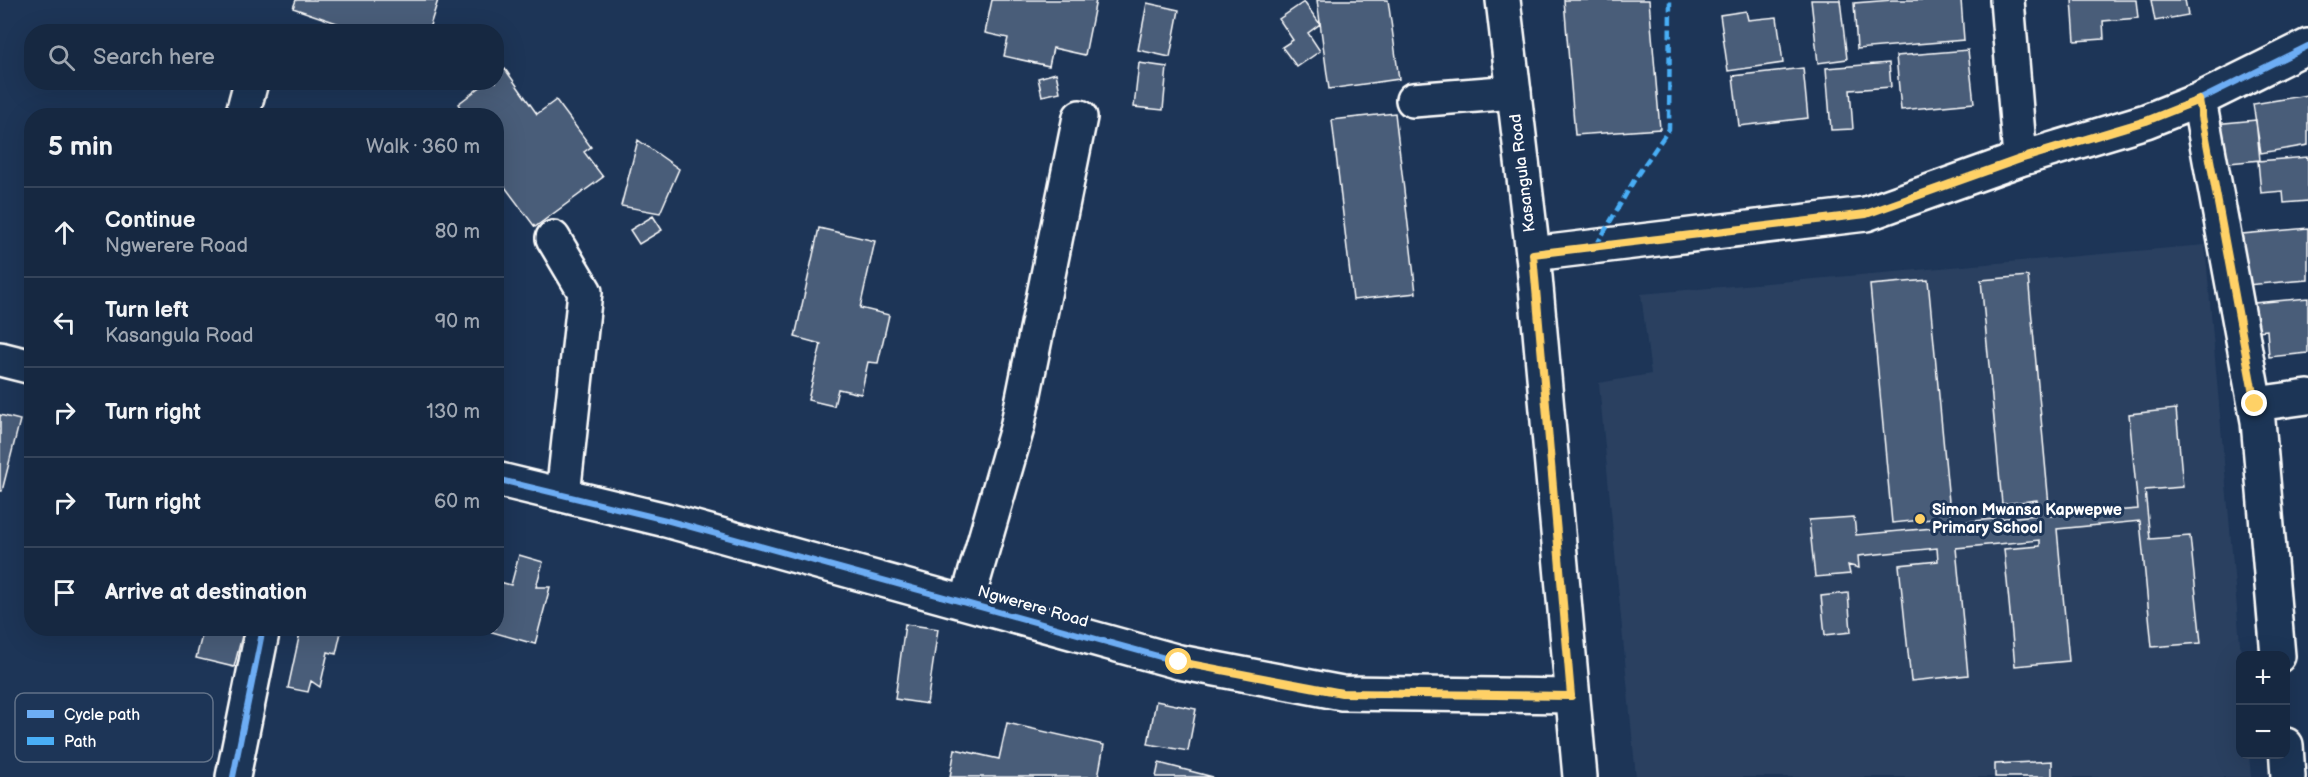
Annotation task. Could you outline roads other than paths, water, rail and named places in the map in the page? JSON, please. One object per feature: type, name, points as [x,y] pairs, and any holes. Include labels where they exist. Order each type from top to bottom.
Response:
[{"type":"street","name":"Kasangula Road","points":[[1503,0],[1533,254],[1580,777]]},
{"type":"street","points":[[2007,0],[2020,159]]},
{"type":"street","points":[[1533,254],[1866,214],[2020,159],[2146,121],[2199,100],[2308,46]]},
{"type":"street","points":[[244,108],[249,90]]},
{"type":"street","points":[[1413,100],[1514,92]]},
{"type":"street","points":[[2199,100],[2255,404],[2278,651]]},
{"type":"street","points":[[967,602],[1017,428],[1080,117]]},
{"type":"street","points":[[553,238],[585,292],[563,495]]},
{"type":"street","points":[[0,359],[24,365]]},
{"type":"street","points":[[2255,404],[2308,397]]},
{"type":"street","name":"Ngwerere Road","points":[[504,481],[666,520],[1179,662],[1342,693],[1571,696]]},
{"type":"street","points":[[233,777],[261,636]]},
{"type":"street","points":[[2287,759],[2288,777]]},
{"type":"place","name":"Simon Mwansa Kapwepwe Primary School","points":[[1920,519]]}]
